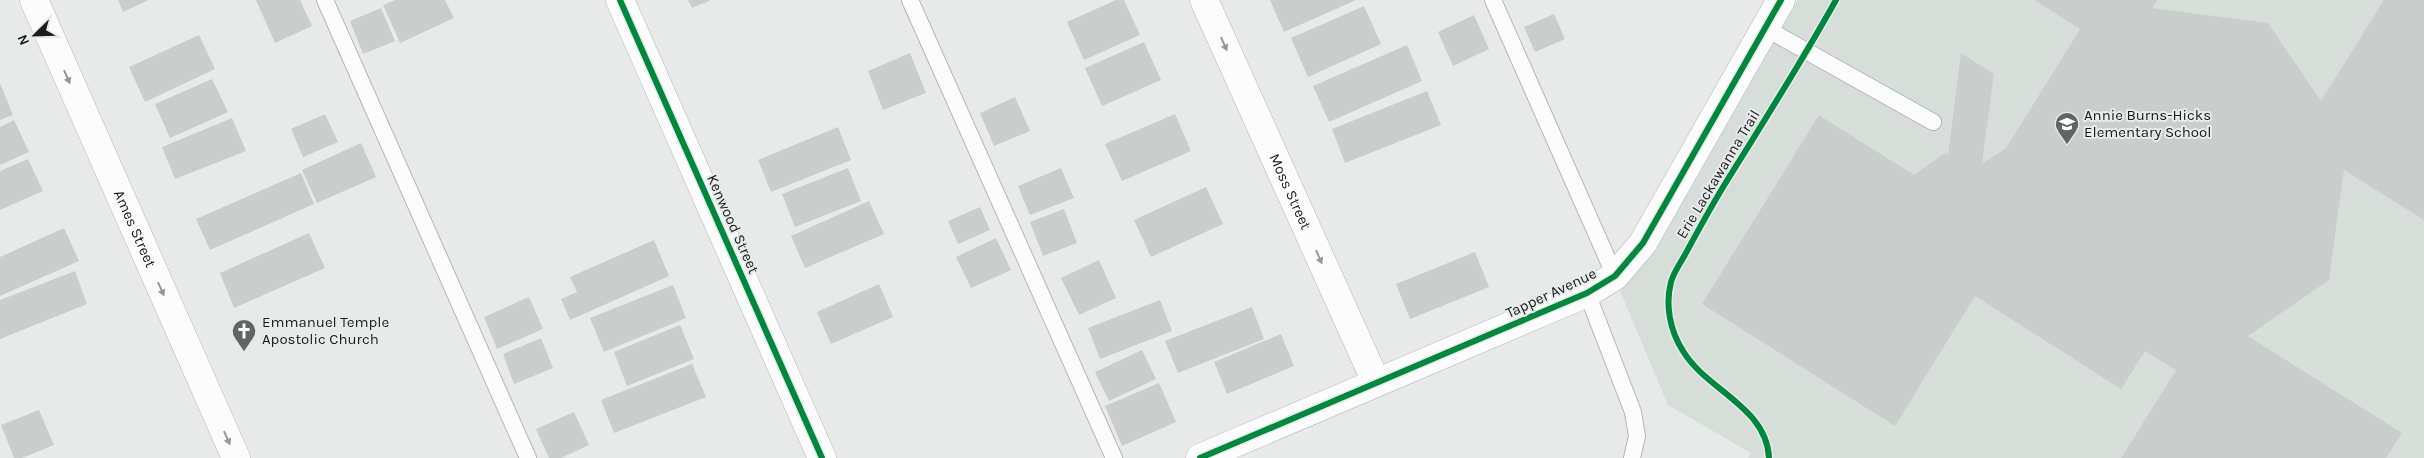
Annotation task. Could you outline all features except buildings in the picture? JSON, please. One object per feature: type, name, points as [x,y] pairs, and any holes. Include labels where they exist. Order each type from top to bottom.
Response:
[{"type":"street","name":"Ames Street","points":[[34,0],[236,458]]},
{"type":"street","name":"Kenwood Street","points":[[620,0],[822,458]]},
{"type":"street","name":"Moss Street","points":[[1204,0],[1376,382]]},
{"type":"street","name":"Tapper Avenue","points":[[1200,458],[1588,293],[1615,276],[1643,243],[1781,0]]},
{"type":"lane","points":[[325,0],[528,458]]},
{"type":"lane","points":[[910,0],[1114,458]]},
{"type":"lane","points":[[1493,0],[1615,276]]},
{"type":"lane","points":[[1765,28],[1933,122]]},
{"type":"lane","points":[[1588,293],[1633,412],[1637,436],[1632,458]]},
{"type":"shaded area","name":"Annie Burns-Hicks Elementary School","points":[[1798,0],[2424,0],[2424,458],[1748,458],[1751,453],[1668,405],[1620,291]]},
{"type":"cycle path","points":[[620,0],[822,458]]},
{"type":"cycle path","points":[[1200,458],[1587,293],[1615,276],[1643,243],[1781,0]]},
{"type":"cycle path","name":"Erie Lackawanna Trail","points":[[1769,458],[1766,440],[1758,425],[1747,412],[1693,365],[1683,351],[1675,335],[1670,318],[1669,291],[1674,274],[1722,188],[1797,68],[1836,0]]},
{"type":"place","name":"Annie Burns-Hicks Elementary School","points":[[2067,145]]},
{"type":"place","name":"Emmanuel Temple Apostolic Church","points":[[244,352]]}]
